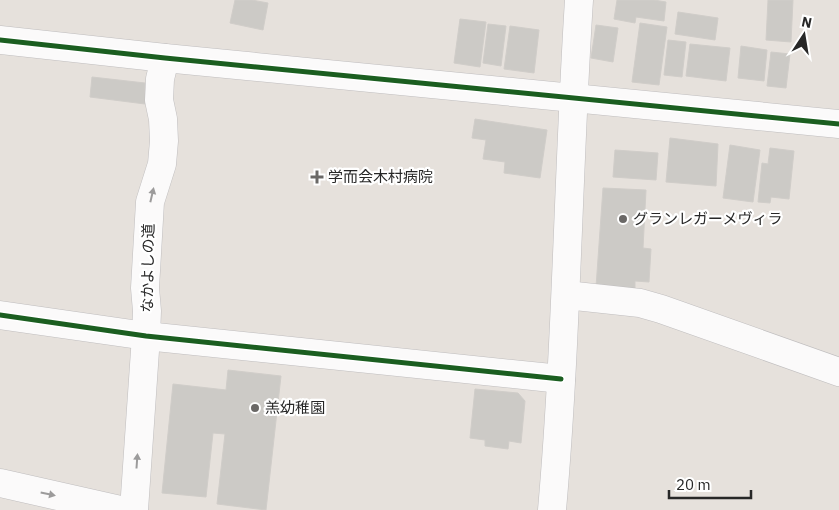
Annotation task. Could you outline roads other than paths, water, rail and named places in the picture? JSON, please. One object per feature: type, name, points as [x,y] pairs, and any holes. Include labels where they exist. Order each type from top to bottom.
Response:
[{"type":"street","points":[[552,510],[566,295],[572,98],[579,0]]},
{"type":"street","points":[[0,40],[839,124]]},
{"type":"street","name":"なかよしの道","points":[[134,510],[146,336],[147,311],[145,288],[150,202],[162,164],[163,119],[159,100],[160,79],[165,58]]},
{"type":"street","points":[[566,295],[640,303],[839,372]]},
{"type":"street","points":[[0,315],[146,336],[561,379]]},
{"type":"street","points":[[0,483],[120,510]]},
{"type":"place","name":"学而会木村病院","points":[[317,177]]},
{"type":"place","name":"グランレガーメヴィラ","points":[[623,219]]},
{"type":"place","name":"羔幼稚園","points":[[255,408]]}]
